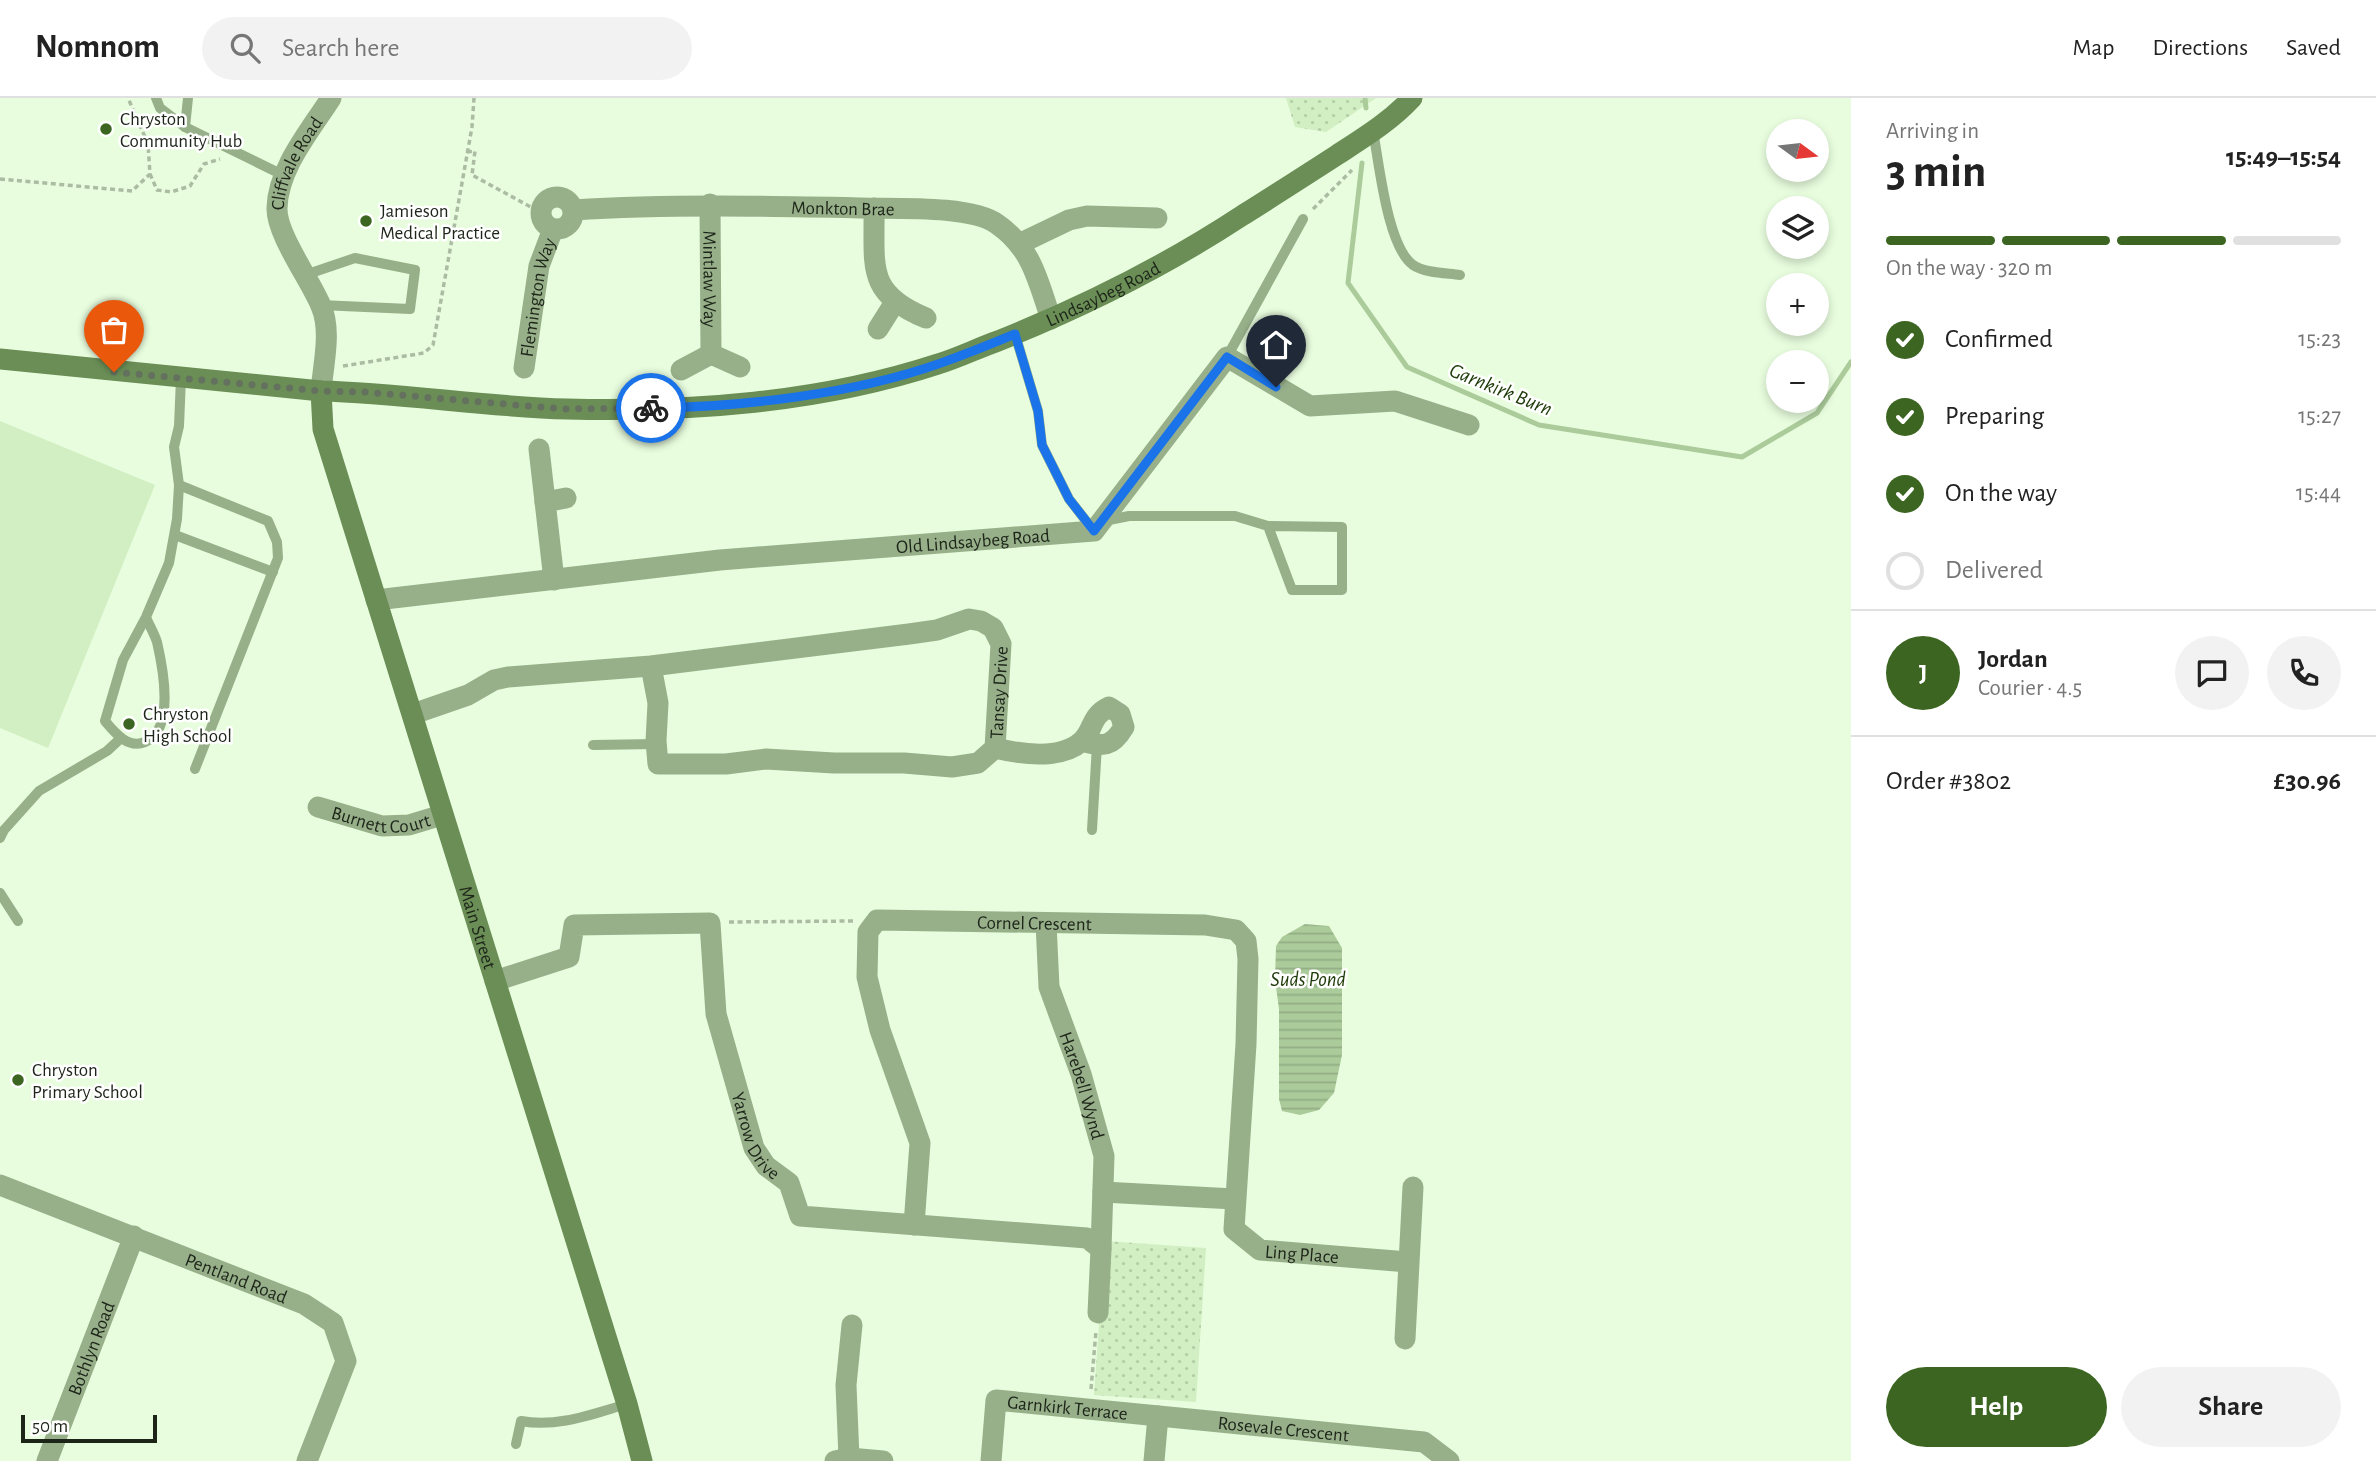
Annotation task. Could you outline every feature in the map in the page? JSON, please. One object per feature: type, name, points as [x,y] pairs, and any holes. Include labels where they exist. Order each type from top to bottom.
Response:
[{"type":"main road","name":"Lindsaybeg Road","points":[[0,359],[321,391],[364,392],[564,409],[689,408],[808,394],[870,382],[939,364],[1051,319],[1147,272],[1224,228],[1373,131],[1412,98]]},
{"type":"main road","name":"Main Street","points":[[321,391],[323,429],[627,1404],[642,1461]]},
{"type":"street","name":"Cliffvale Road","points":[[321,391],[326,333],[320,304],[290,248],[276,211],[279,190],[289,164],[331,98]]},
{"type":"street","name":"Monkton Brae","points":[[546,221],[544,203],[554,197],[564,199],[573,210],[710,204],[873,208],[974,214],[995,222],[1021,243],[1051,319]]},
{"type":"street","name":"Mintlaw Way","points":[[710,204],[711,355]]},
{"type":"street","points":[[873,208],[876,273],[881,287],[906,310],[926,318]]},
{"type":"street","points":[[1021,243],[1069,220],[1087,216],[1157,218]]},
{"type":"street","name":"Flemington Way","points":[[524,368],[546,221]]},
{"type":"street","points":[[878,329],[895,302]]},
{"type":"street","name":"Mintlaw Way","points":[[681,370],[711,355],[740,367]]},
{"type":"street","points":[[1097,526],[1227,357],[1310,406],[1395,401],[1469,425]]},
{"type":"street","points":[[539,449],[554,579]]},
{"type":"street","points":[[545,502],[566,498]]},
{"type":"street","name":"Old Lindsaybeg Road","points":[[376,600],[720,560],[1097,526]]},
{"type":"street","name":"Tansay Drive","points":[[412,714],[468,695],[494,680],[508,677],[651,666],[909,634],[937,630],[969,619],[981,621],[993,628],[1001,644],[995,748],[978,763],[952,767],[766,759],[726,764],[658,764],[656,744]]},
{"type":"street","points":[[651,666],[658,703],[656,744]]},
{"type":"street","points":[[995,748],[1037,755],[1090,743]]},
{"type":"street","name":"Burnett Court","points":[[318,807],[382,826],[409,825],[442,815]]},
{"type":"street","points":[[877,920],[868,932],[867,977],[880,1030],[920,1143],[914,1225]]},
{"type":"street","name":"Cornel Crescent","points":[[877,920],[1205,925],[1236,930],[1246,942],[1248,959],[1246,1044],[1234,1199]]},
{"type":"street","points":[[495,981],[569,957],[574,925],[710,923]]},
{"type":"street","name":"Yarrow Drive","points":[[710,923],[716,1014],[754,1147],[766,1166],[789,1183],[800,1216],[1087,1238],[1101,1249]]},
{"type":"street","name":"Harebell Wynd","points":[[1046,923],[1049,987],[1081,1074],[1104,1156],[1101,1249]]},
{"type":"street","name":"Pentland Road","points":[[0,1185],[304,1304],[333,1323],[346,1361],[307,1461]]},
{"type":"street","points":[[1405,1339],[1413,1187]]},
{"type":"street","points":[[1103,1192],[1234,1199]]},
{"type":"street","name":"Ling Place","points":[[1234,1199],[1234,1229],[1260,1250],[1408,1262]]},
{"type":"street","name":"Bothlyn Road","points":[[47,1461],[134,1236]]},
{"type":"street","points":[[1098,1313],[1101,1249]]},
{"type":"street","points":[[852,1325],[842,1459],[884,1461]]},
{"type":"street","name":"Garnkirk Terrace","points":[[990,1461],[996,1400],[1158,1416]]},
{"type":"street","points":[[1154,1461],[1158,1416]]},
{"type":"street","name":"Rosevale Crescent","points":[[1158,1416],[1424,1442],[1449,1461]]},
{"type":"lane","points":[[156,98],[160,108],[185,127],[285,176]]},
{"type":"lane","points":[[185,127],[188,98]]},
{"type":"lane","points":[[1373,131],[1387,211],[1404,254],[1413,265],[1460,275]]},
{"type":"lane","points":[[1227,357],[1303,219]]},
{"type":"lane","points":[[305,275],[355,257],[415,270],[410,309],[320,304]]},
{"type":"lane","points":[[1015,334],[1038,411],[1042,445],[1069,499],[1097,526],[1129,516],[1235,516],[1268,526],[1342,527],[1342,590],[1292,590],[1268,526]]},
{"type":"lane","points":[[146,617],[156,640],[164,720],[156,737],[141,744],[120,739],[105,721],[123,660],[146,617],[169,563],[179,485],[174,447],[179,426],[181,377]]},
{"type":"lane","points":[[179,485],[268,521],[277,542],[278,558],[195,769]]},
{"type":"lane","points":[[174,535],[273,572]]},
{"type":"lane","points":[[0,838],[39,791],[107,751],[120,739]]},
{"type":"lane","points":[[1090,743],[1092,830]]},
{"type":"lane","points":[[593,745],[656,744]]},
{"type":"lane","points":[[0,893],[18,921]]},
{"type":"lane","points":[[516,1444],[521,1421],[539,1424],[565,1421],[627,1404]]},
{"type":"path","points":[[128,98],[148,144],[150,174],[157,190],[171,192],[190,186],[204,164],[222,158]]},
{"type":"path","points":[[467,152],[475,151],[472,175],[546,221]]},
{"type":"path","points":[[0,179],[132,191],[150,174]]},
{"type":"path","points":[[710,923],[877,920]]},
{"type":"path","points":[[1089,1409],[1098,1313]]},
{"type":"shaded area","points":[[1286,98],[1376,98],[1326,132],[1295,127]]},
{"type":"shaded area","points":[[0,421],[155,485],[48,748],[0,728]]},
{"type":"shaded area","points":[[1105,1241],[1206,1248],[1196,1402],[1094,1395]]},
{"type":"water","name":"Suds Pond","points":[[1305,924],[1329,926],[1342,948],[1342,1055],[1334,1093],[1319,1110],[1300,1115],[1282,1111],[1279,1099],[1279,1009],[1275,980],[1276,946],[1282,937]]},
{"type":"waterway","name":"Garnkirk Burn","points":[[1365,98],[1366,108]]},
{"type":"waterway","name":"Garnkirk Burn","points":[[1362,163],[1348,283],[1407,367],[1539,425],[1742,457],[1817,413],[1851,362]]},
{"type":"way so far","points":[[114,372],[564,409],[651,408]]},
{"type":"place","name":"Chryston Community Hub","points":[[106,129]]},
{"type":"place","name":"Jamieson Medical Practice","points":[[366,221]]},
{"type":"place","name":"Chryston High School","points":[[129,724]]},
{"type":"place","name":"Chryston Primary School","points":[[18,1080]]},
{"type":"route","points":[[651,408],[750,403],[870,382],[939,364],[1015,334],[1022,350],[1038,411],[1042,445],[1069,499],[1094,531],[1227,357],[1276,387]]}]
